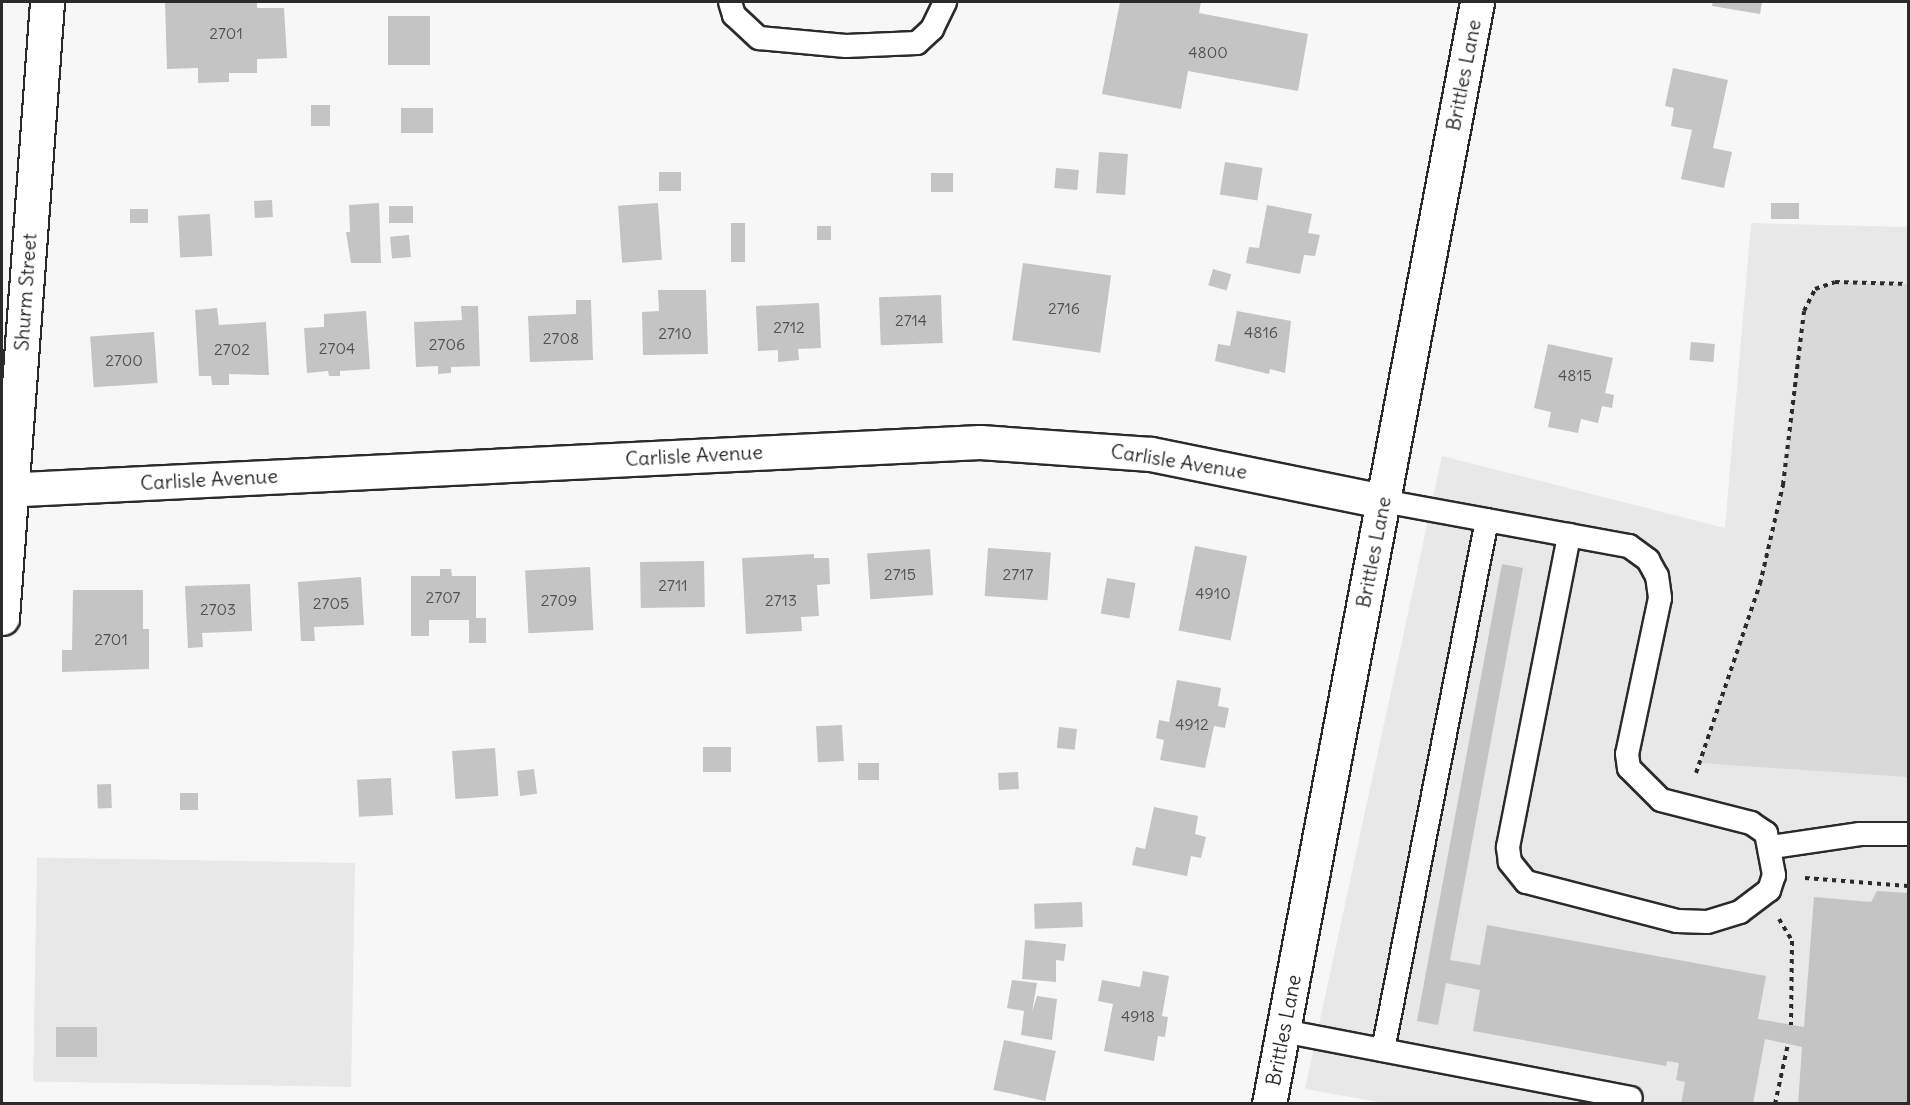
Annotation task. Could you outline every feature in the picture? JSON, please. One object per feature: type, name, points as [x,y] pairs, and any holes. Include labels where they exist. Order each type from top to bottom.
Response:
[{"type":"street","name":"Shurm Street","points":[[2,618],[6,490],[47,2]]},
{"type":"street","name":"Brittles Lane","points":[[1269,1104],[1477,2]]},
{"type":"street","name":"Carlisle Avenue","points":[[6,490],[981,442],[1151,454],[1383,501]]},
{"type":"lane","points":[[730,2],[734,15],[759,38],[846,46],[917,43],[932,29],[945,2]]},
{"type":"lane","points":[[1383,501],[1569,535],[1639,551],[1657,576],[1660,598],[1627,754],[1629,768],[1661,800],[1751,823],[1766,833],[1772,847],[1774,875],[1769,890],[1740,912],[1707,922],[1677,921],[1537,885],[1515,872],[1508,847],[1569,535]]},
{"type":"lane","points":[[1383,1050],[1487,520]]},
{"type":"lane","points":[[1772,847],[1860,834],[1908,834]]},
{"type":"lane","points":[[1283,1031],[1631,1098]]},
{"type":"path","points":[[1696,773],[1760,584],[1783,485],[1804,311],[1815,289],[1835,282],[1908,284]]},
{"type":"path","points":[[1795,877],[1908,886]]},
{"type":"path","points":[[1777,916],[1792,941],[1791,1025]]},
{"type":"path","points":[[1775,1104],[1788,1044]]},
{"type":"shaded area","points":[[1751,223],[1908,227],[1908,1103],[1390,1104],[1305,1089],[1442,456],[1725,528]]},
{"type":"shaded area","points":[[1835,282],[1908,284],[1908,777],[1700,763],[1760,584],[1783,485],[1804,311],[1815,289]]},
{"type":"shaded area","points":[[37,857],[355,863],[351,1087],[33,1081]]},
{"type":"building","points":[[257,2],[257,8],[284,8],[287,58],[257,59],[257,73],[229,73],[229,82],[198,83],[198,68],[167,69],[165,3]]},
{"type":"building","points":[[1120,2],[1201,2],[1199,13],[1308,34],[1298,91],[1188,71],[1181,109],[1102,94]]},
{"type":"building","points":[[1713,2],[1762,2],[1760,14],[1712,6]]},
{"type":"building","points":[[388,16],[430,16],[430,65],[388,65]]},
{"type":"building","points":[[1673,68],[1728,80],[1713,148],[1732,152],[1724,188],[1681,179],[1692,130],[1671,126],[1674,108],[1665,106]]},
{"type":"building","points":[[311,105],[330,105],[330,126],[311,126]]},
{"type":"building","points":[[401,108],[433,108],[433,133],[401,133]]},
{"type":"building","points":[[1099,152],[1128,154],[1125,195],[1096,193]]},
{"type":"building","points":[[1225,162],[1263,168],[1257,201],[1220,195]]},
{"type":"building","points":[[1056,168],[1079,170],[1077,190],[1054,188]]},
{"type":"building","points":[[659,172],[681,172],[681,191],[659,191]]},
{"type":"building","points":[[931,173],[953,173],[953,192],[931,192]]},
{"type":"building","points":[[272,200],[273,217],[255,218],[254,201]]},
{"type":"building","points":[[379,203],[381,263],[351,263],[346,232],[350,232],[349,205]]},
{"type":"building","points":[[658,203],[662,260],[622,263],[618,206]]},
{"type":"building","points":[[1771,203],[1799,203],[1799,219],[1771,219]]},
{"type":"building","points":[[1267,205],[1312,214],[1308,233],[1320,235],[1315,256],[1304,255],[1300,274],[1246,263],[1249,247],[1259,248]]},
{"type":"building","points":[[389,206],[413,206],[413,223],[389,223]]},
{"type":"building","points":[[130,209],[148,209],[148,223],[130,223]]},
{"type":"building","points":[[210,214],[212,256],[180,258],[178,216]]},
{"type":"building","points":[[731,223],[745,223],[745,262],[731,262]]},
{"type":"building","points":[[817,226],[831,226],[831,240],[817,240]]},
{"type":"building","points":[[409,235],[411,257],[392,259],[390,237]]},
{"type":"building","points":[[1023,263],[1111,275],[1100,353],[1012,340]]},
{"type":"building","points":[[1213,269],[1231,274],[1227,291],[1208,285]]},
{"type":"building","points":[[658,290],[706,290],[708,354],[643,355],[642,312],[659,311]]},
{"type":"building","points":[[941,295],[943,343],[881,345],[879,297]]},
{"type":"building","points":[[576,300],[591,300],[593,360],[530,362],[528,316],[576,314]]},
{"type":"building","points":[[819,303],[821,348],[798,349],[799,360],[778,362],[778,350],[758,351],[756,306]]},
{"type":"building","points":[[461,306],[478,306],[480,366],[451,367],[451,373],[438,374],[438,366],[416,367],[414,322],[462,320]]},
{"type":"building","points":[[217,308],[219,325],[266,322],[269,375],[229,374],[229,385],[212,385],[211,376],[199,376],[195,310]]},
{"type":"building","points":[[366,311],[370,369],[340,371],[340,376],[329,376],[328,371],[307,373],[304,328],[324,327],[324,314]]},
{"type":"building","points":[[1237,311],[1291,321],[1285,373],[1270,369],[1269,374],[1215,361],[1218,344],[1230,346]]},
{"type":"building","points":[[154,332],[158,383],[94,387],[90,336]]},
{"type":"building","points":[[1691,342],[1715,344],[1713,362],[1689,360]]},
{"type":"building","points":[[1548,344],[1613,358],[1605,393],[1614,395],[1612,408],[1602,406],[1598,423],[1581,419],[1578,433],[1548,427],[1551,412],[1534,408]]},
{"type":"building","points":[[1195,546],[1247,556],[1231,641],[1179,630]]},
{"type":"building","points":[[988,548],[1051,552],[1047,600],[985,596]]},
{"type":"building","points":[[930,549],[933,595],[870,599],[867,553]]},
{"type":"building","points":[[814,554],[814,558],[829,558],[830,584],[817,585],[819,616],[801,617],[802,631],[746,634],[742,558]]},
{"type":"building","points":[[704,561],[705,607],[641,608],[640,562]]},
{"type":"building","points":[[1502,564],[1523,568],[1450,960],[1480,965],[1487,925],[1766,976],[1758,1019],[1804,1027],[1814,897],[1871,902],[1877,891],[1908,893],[1908,1104],[1798,1104],[1802,1047],[1765,1039],[1753,1104],[1681,1104],[1685,1082],[1676,1080],[1679,1063],[1667,1061],[1666,1066],[1473,1031],[1480,990],[1446,983],[1438,1025],[1417,1021]]},
{"type":"building","points":[[590,567],[593,630],[528,633],[525,570]]},
{"type":"building","points":[[440,569],[451,569],[452,576],[476,576],[476,618],[486,618],[486,643],[469,643],[469,620],[429,620],[429,636],[411,636],[411,576],[440,576]]},
{"type":"building","points":[[361,577],[364,625],[314,627],[315,641],[301,641],[298,582]]},
{"type":"building","points":[[1107,578],[1136,583],[1129,618],[1101,613]]},
{"type":"building","points":[[250,584],[252,631],[202,633],[203,647],[188,648],[185,586]]},
{"type":"building","points":[[73,590],[143,590],[143,629],[149,629],[149,669],[62,672],[62,650],[72,650]]},
{"type":"building","points":[[1177,680],[1221,688],[1218,706],[1229,708],[1225,728],[1214,726],[1205,768],[1160,760],[1164,740],[1156,738],[1159,720],[1169,722]]},
{"type":"building","points":[[842,725],[844,761],[818,762],[816,726]]},
{"type":"building","points":[[1059,727],[1077,729],[1075,750],[1057,748]]},
{"type":"building","points":[[703,747],[731,747],[731,772],[703,772]]},
{"type":"building","points":[[495,748],[498,796],[455,799],[452,751]]},
{"type":"building","points":[[858,763],[879,763],[879,780],[858,780]]},
{"type":"building","points":[[534,769],[537,794],[520,796],[517,771]]},
{"type":"building","points":[[1018,772],[1019,789],[999,790],[998,773]]},
{"type":"building","points":[[391,778],[393,815],[359,817],[357,780]]},
{"type":"building","points":[[97,784],[111,784],[112,808],[98,808]]},
{"type":"building","points":[[180,793],[198,793],[198,810],[180,810]]},
{"type":"building","points":[[1154,807],[1198,816],[1195,834],[1206,837],[1201,858],[1191,856],[1187,876],[1132,865],[1136,847],[1145,849]]},
{"type":"building","points":[[1082,902],[1083,927],[1035,929],[1034,904]]},
{"type":"building","points":[[1025,940],[1066,944],[1064,961],[1056,960],[1056,982],[1022,979]]},
{"type":"building","points":[[1143,971],[1169,976],[1162,1016],[1168,1017],[1165,1037],[1158,1036],[1154,1061],[1104,1051],[1113,1004],[1098,1001],[1102,980],[1140,987]]},
{"type":"building","points":[[1012,980],[1037,983],[1032,1012],[1037,996],[1057,999],[1052,1040],[1021,1035],[1024,1011],[1007,1008]]},
{"type":"building","points":[[56,1027],[97,1027],[97,1057],[56,1057]]},
{"type":"building","points":[[1004,1040],[1056,1051],[1045,1101],[993,1090]]}]
